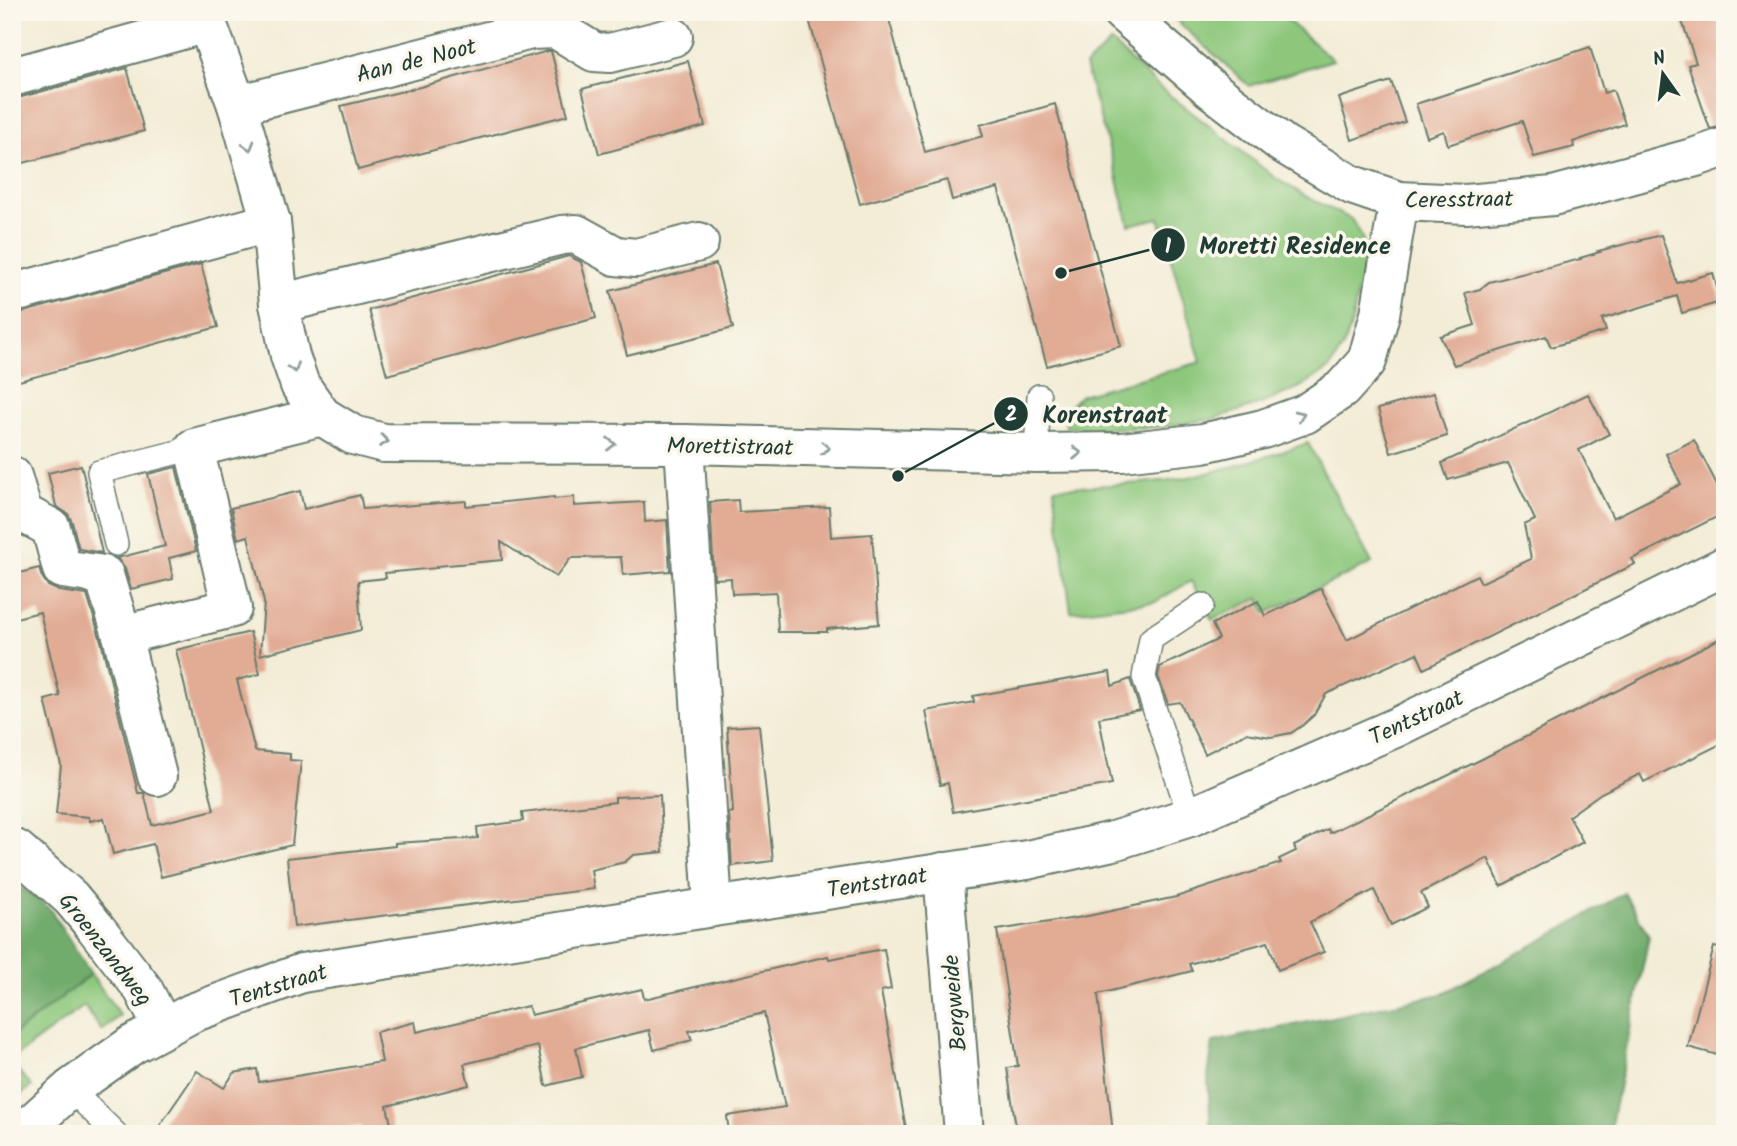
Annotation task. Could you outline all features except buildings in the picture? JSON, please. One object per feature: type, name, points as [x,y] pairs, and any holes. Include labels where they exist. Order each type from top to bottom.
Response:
[{"type":"street","name":"Ceresstraat","points":[[1122,12],[1211,89],[1283,144],[1352,185],[1399,201],[1466,204],[1553,195],[1725,147]]},
{"type":"street","points":[[12,77],[205,17],[237,105],[271,222],[279,304],[290,356],[300,385],[322,416],[194,448],[232,608],[122,635]]},
{"type":"street","name":"Aan de Noot","points":[[237,105],[531,30],[556,29],[594,52],[610,53],[673,37]]},
{"type":"street","name":"Morettistraat","points":[[322,416],[353,435],[384,443],[684,444],[1035,453],[1122,452],[1203,443],[1263,429],[1304,414],[1342,388],[1367,360],[1380,314],[1399,201]]},
{"type":"street","points":[[12,287],[22,290],[271,222]]},
{"type":"street","points":[[279,304],[562,235],[576,234],[615,256],[636,258],[699,242]]},
{"type":"street","points":[[684,444],[713,907]]},
{"type":"street","points":[[12,476],[23,513],[51,528],[62,569],[104,575],[122,635],[157,776]]},
{"type":"street","name":"Tentstraat","points":[[20,1134],[70,1089],[124,1050],[163,1028],[214,1005],[302,973],[1027,860],[1100,844],[1190,817],[1397,727],[1725,566]]},
{"type":"street","name":"Groenzandweg","points":[[12,848],[71,898],[143,989],[163,1028]]},
{"type":"street","name":"Bergweide","points":[[943,872],[964,1134]]},
{"type":"lane","points":[[1035,453],[1039,396]]},
{"type":"lane","points":[[116,544],[99,472],[194,448]]},
{"type":"lane","points":[[1190,817],[1144,677],[1151,639],[1202,605]]},
{"type":"lane","points":[[70,1089],[115,1133]]},
{"type":"green space","points":[[1167,12],[1278,12],[1333,60],[1249,86]]},
{"type":"green space","points":[[1111,42],[1158,86],[1277,179],[1351,219],[1359,231],[1364,252],[1362,274],[1350,330],[1330,368],[1300,387],[1261,404],[1213,419],[1163,427],[1066,427],[1065,411],[1081,395],[1201,362],[1159,218],[1129,225],[1085,66]]},
{"type":"green space","points":[[1308,443],[1372,563],[1266,613],[1259,598],[1212,620],[1191,581],[1155,602],[1071,612],[1054,488],[1189,477]]},
{"type":"green space","points":[[12,881],[50,909],[91,974],[12,1036]]},
{"type":"green space","points":[[1624,893],[1649,936],[1609,1134],[1211,1134],[1208,1077],[1213,1042],[1442,994]]},
{"type":"green space","points":[[91,974],[120,1015],[102,1031],[84,1006],[12,1059],[12,1036]]},
{"type":"green space","points":[[12,1064],[32,1086],[12,1101]]},
{"type":"place","name":"Moretti Residence","points":[[1061,273]]},
{"type":"place","name":"Korenstraat","points":[[898,476]]}]
